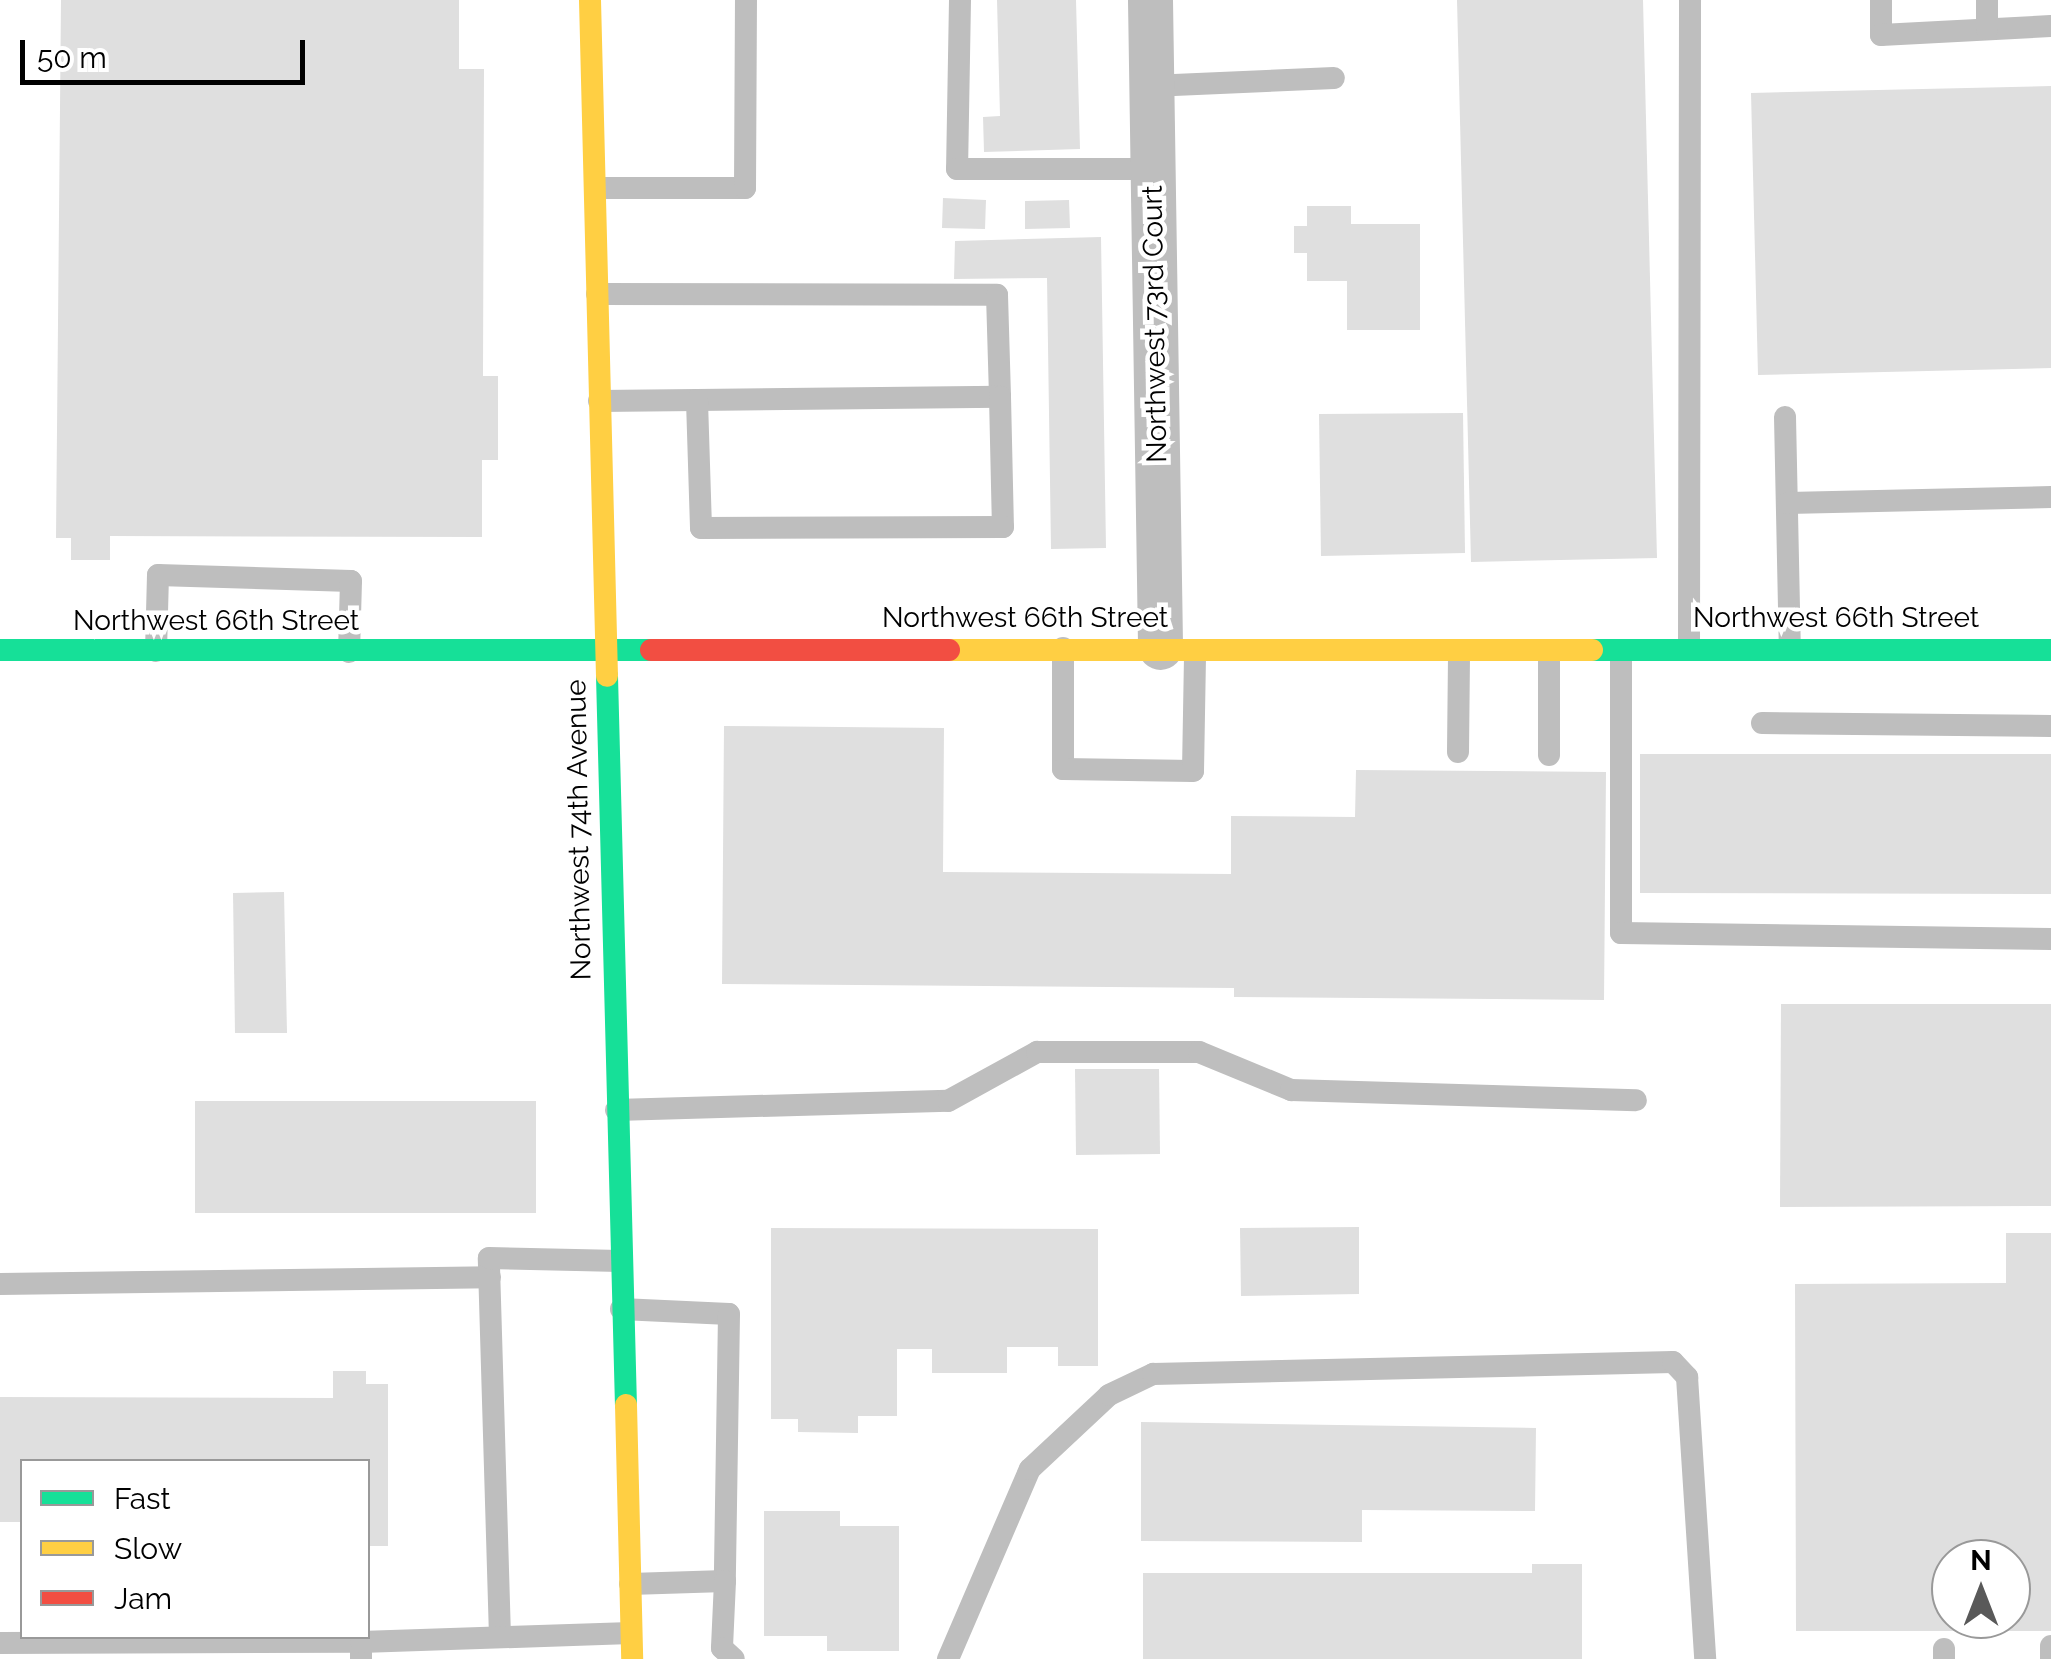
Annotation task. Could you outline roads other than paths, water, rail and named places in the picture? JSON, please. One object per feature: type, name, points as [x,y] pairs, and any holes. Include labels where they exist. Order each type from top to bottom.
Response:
[{"type":"street","name":"Northwest 74th Avenue","points":[[590,0],[632,1659]]},
{"type":"street","name":"Northwest 73rd Court","points":[[1150,0],[1152,169],[1178,647]]},
{"type":"street","name":"Northwest 66th Street","points":[[0,650],[2051,650]]},
{"type":"lane","points":[[595,188],[745,188],[746,0]]},
{"type":"lane","points":[[960,0],[957,169],[1152,169]]},
{"type":"lane","points":[[1689,647],[1690,0]]},
{"type":"lane","points":[[1880,0],[1881,35],[2051,26]]},
{"type":"lane","points":[[1987,0],[1987,30]]},
{"type":"lane","points":[[1152,86],[1334,78]]},
{"type":"lane","points":[[597,294],[998,294],[1002,527],[701,528],[697,400]]},
{"type":"lane","points":[[599,401],[1000,397]]},
{"type":"lane","points":[[1785,417],[1790,649]]},
{"type":"lane","points":[[1788,503],[2051,496]]},
{"type":"lane","points":[[156,651],[158,575],[351,581],[349,652]]},
{"type":"lane","points":[[1063,648],[1063,769],[1193,771],[1178,647]]},
{"type":"lane","points":[[1458,752],[1459,647]]},
{"type":"lane","points":[[1549,647],[1549,756]]},
{"type":"lane","points":[[1621,647],[1621,933],[2051,939]]},
{"type":"lane","points":[[1762,723],[2051,726]]},
{"type":"lane","points":[[616,1110],[948,1101],[1037,1052],[1199,1052],[1291,1090],[1636,1100]]},
{"type":"lane","points":[[500,1637],[489,1258],[620,1261]]},
{"type":"lane","points":[[0,1284],[490,1277]]},
{"type":"lane","points":[[621,1308],[729,1314],[722,1648],[734,1659]]},
{"type":"lane","points":[[948,1659],[1030,1469],[1108,1395],[1153,1374],[1673,1362],[1687,1377],[1705,1659]]},
{"type":"lane","points":[[630,1584],[725,1582]]},
{"type":"lane","points":[[0,1643],[361,1650],[500,1637],[533,1648],[631,1633]]},
{"type":"lane","points":[[2051,1646],[2051,1659]]}]
